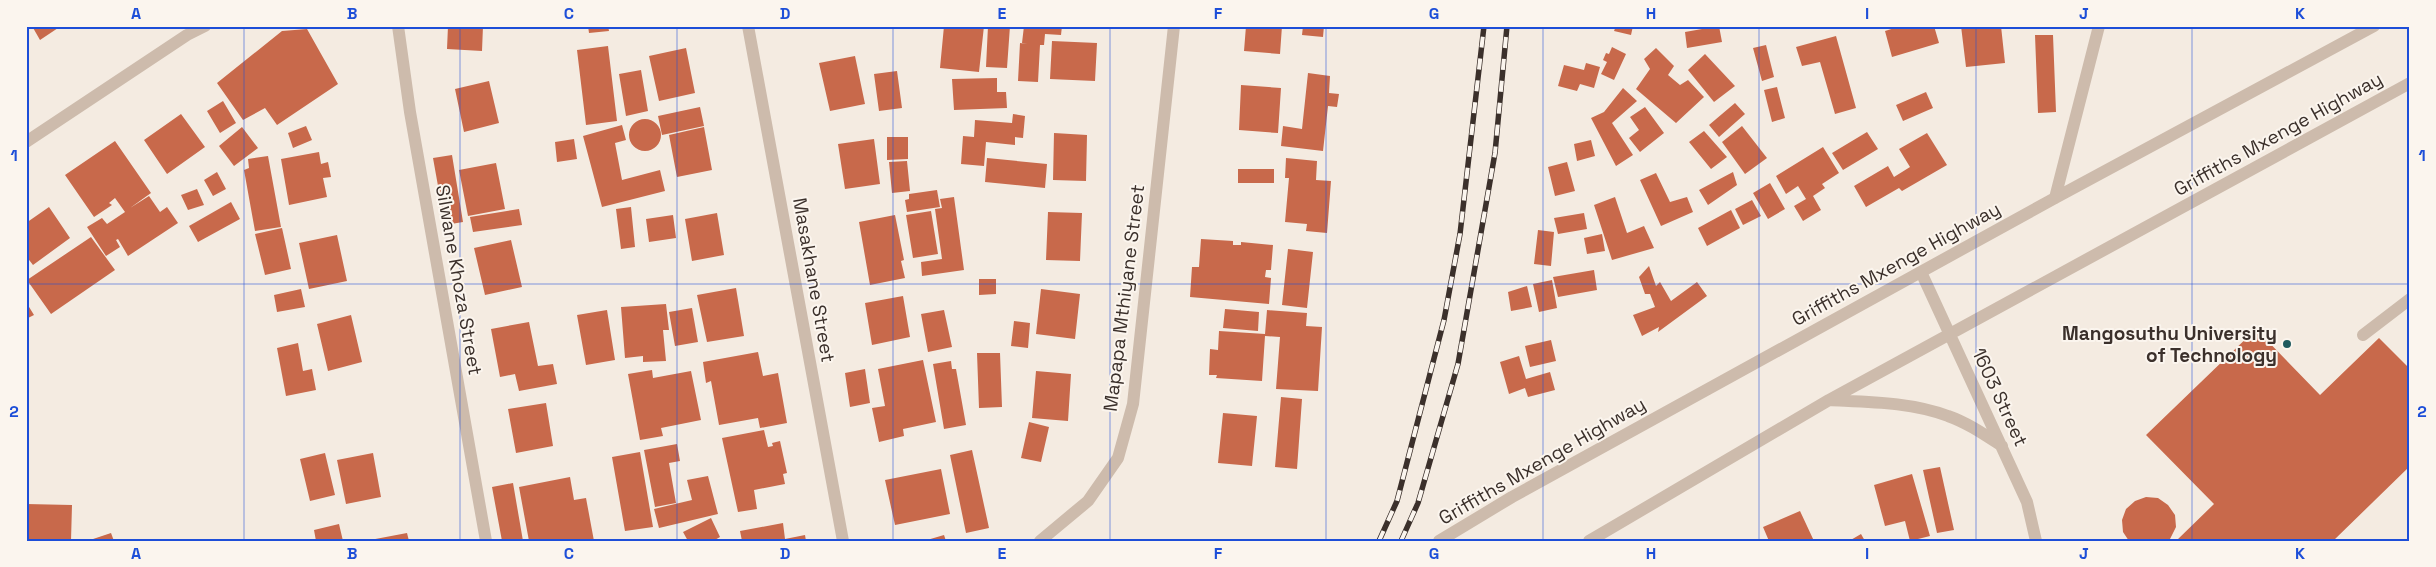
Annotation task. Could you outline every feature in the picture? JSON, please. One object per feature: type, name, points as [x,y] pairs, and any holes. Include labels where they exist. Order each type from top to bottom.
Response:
[{"type":"street","points":[[26,142],[187,35],[205,26]]},
{"type":"street","name":"Silwane Khoza Street","points":[[398,26],[410,112],[486,541]]},
{"type":"street","name":"Masakhane Street","points":[[748,26],[843,541]]},
{"type":"street","name":"Mapapa Mthiyane Street","points":[[1040,541],[1088,501],[1118,458],[1133,404],[1174,26]]},
{"type":"street","points":[[2055,198],[2099,26]]},
{"type":"street","name":"Griffiths Mxenge Highway","points":[[1440,541],[1512,497],[2055,198],[2374,26]]},
{"type":"street","name":"Griffiths Mxenge Highway","points":[[1589,541],[1829,400],[2410,83]]},
{"type":"street","name":"1603 Street","points":[[1921,272],[2027,502],[2036,541]]},
{"type":"street","points":[[2363,335],[2410,300]]},
{"type":"street","points":[[1829,400],[1881,403],[1923,409],[1948,416],[1975,428],[2002,446]]},
{"type":"building","points":[[32,26],[61,26],[40,40]]},
{"type":"building","points":[[448,26],[483,26],[482,51],[447,49]]},
{"type":"building","points":[[588,26],[608,26],[609,31],[589,33]]},
{"type":"building","points":[[835,26],[869,26],[869,28],[835,28]]},
{"type":"building","points":[[944,26],[984,26],[979,72],[940,68]]},
{"type":"building","points":[[988,26],[1010,26],[1007,68],[986,67]]},
{"type":"building","points":[[1024,26],[1062,26],[1061,35],[1045,34],[1044,45],[1040,45],[1038,82],[1018,81],[1020,43],[1027,44],[1022,43]]},
{"type":"building","points":[[1246,26],[1282,26],[1280,54],[1244,51]]},
{"type":"building","points":[[1303,26],[1324,26],[1323,37],[1302,35]]},
{"type":"building","points":[[1616,26],[1633,26],[1631,35],[1614,31]]},
{"type":"building","points":[[1719,26],[1722,42],[1687,48],[1685,32]]},
{"type":"building","points":[[1901,26],[1934,26],[1939,43],[1892,57],[1885,31]]},
{"type":"building","points":[[1961,26],[2001,26],[2005,63],[1966,67]]},
{"type":"building","points":[[307,29],[338,84],[277,125],[265,108],[243,120],[217,83],[282,31]]},
{"type":"building","points":[[2035,35],[2053,35],[2056,112],[2038,113]]},
{"type":"building","points":[[1836,36],[1856,108],[1835,114],[1820,62],[1802,66],[1796,47]]},
{"type":"building","points":[[1052,41],[1097,43],[1095,81],[1050,79]]},
{"type":"building","points":[[1766,45],[1774,77],[1762,81],[1753,48]]},
{"type":"building","points":[[608,46],[617,121],[586,125],[577,50]]},
{"type":"building","points":[[1612,47],[1626,54],[1614,80],[1601,74],[1607,62],[1603,60],[1606,53],[1609,54]]},
{"type":"building","points":[[686,48],[695,93],[659,101],[649,56]]},
{"type":"building","points":[[1656,48],[1674,66],[1668,75],[1680,85],[1688,80],[1704,97],[1676,123],[1636,89],[1650,69],[1644,59]]},
{"type":"building","points":[[1705,54],[1735,86],[1714,102],[1688,70]]},
{"type":"building","points":[[855,56],[865,104],[830,111],[819,63]]},
{"type":"building","points":[[1586,63],[1600,67],[1594,88],[1580,84],[1577,91],[1558,86],[1564,65],[1584,70]]},
{"type":"building","points":[[641,70],[648,111],[626,116],[619,74]]},
{"type":"building","points":[[897,71],[902,108],[879,111],[874,74]]},
{"type":"building","points":[[1308,73],[1330,76],[1329,93],[1339,94],[1337,107],[1328,106],[1323,151],[1281,146],[1283,126],[1302,129]]},
{"type":"building","points":[[997,78],[997,92],[1006,92],[1007,108],[954,110],[952,79]]},
{"type":"building","points":[[489,81],[499,123],[464,132],[455,89]]},
{"type":"building","points":[[1241,85],[1281,88],[1278,133],[1239,130]]},
{"type":"building","points":[[1777,87],[1785,118],[1772,122],[1764,90]]},
{"type":"building","points":[[1623,88],[1637,101],[1612,123],[1633,155],[1616,166],[1591,118],[1604,112]]},
{"type":"building","points":[[1926,92],[1933,108],[1903,121],[1896,105]]},
{"type":"building","points":[[223,101],[236,123],[220,133],[207,111]]},
{"type":"building","points":[[1735,103],[1745,114],[1719,137],[1709,125]]},
{"type":"building","points":[[700,107],[704,126],[662,135],[658,116]]},
{"type":"building","points":[[1645,107],[1664,133],[1640,152],[1629,138],[1639,130],[1630,117]]},
{"type":"building","points":[[181,114],[205,147],[167,174],[144,140]]},
{"type":"building","points":[[1013,114],[1025,116],[1023,138],[1015,137],[1015,145],[986,142],[984,166],[961,164],[963,136],[974,137],[975,120],[1012,123]]},
{"type":"building","points":[[645,119],[656,124],[661,135],[656,146],[645,151],[634,146],[629,135],[634,124]]},
{"type":"building","points":[[622,125],[626,140],[615,143],[622,180],[660,170],[665,191],[602,207],[583,136]]},
{"type":"building","points":[[306,126],[312,140],[293,148],[288,133]]},
{"type":"building","points":[[1742,126],[1767,158],[1745,174],[1722,142]]},
{"type":"building","points":[[242,127],[258,148],[234,166],[219,146]]},
{"type":"building","points":[[704,127],[712,170],[677,177],[669,135]]},
{"type":"building","points":[[1704,131],[1727,157],[1711,169],[1689,142]]},
{"type":"building","points":[[1867,132],[1878,149],[1843,170],[1832,153]]},
{"type":"building","points":[[1054,133],[1087,135],[1086,181],[1053,180]]},
{"type":"building","points":[[1927,133],[1947,165],[1902,191],[1899,188],[1866,207],[1854,186],[1888,166],[1894,177],[1910,167],[1899,149]]},
{"type":"building","points":[[887,137],[908,137],[908,159],[887,160]]},
{"type":"building","points":[[574,139],[577,159],[557,162],[555,142]]},
{"type":"building","points":[[874,139],[880,184],[845,189],[838,144]]},
{"type":"building","points":[[1591,140],[1595,156],[1577,161],[1574,144]]},
{"type":"building","points":[[115,141],[151,193],[130,208],[149,196],[160,212],[167,207],[178,223],[128,256],[118,239],[116,240],[120,247],[106,256],[87,227],[102,218],[107,224],[125,212],[115,198],[109,203],[112,205],[94,217],[65,175]]},
{"type":"building","points":[[1823,147],[1839,173],[1822,184],[1825,188],[1813,196],[1821,210],[1803,221],[1794,206],[1806,199],[1798,186],[1786,194],[1776,176]]},
{"type":"building","points":[[319,152],[321,164],[328,162],[331,177],[323,178],[327,197],[289,205],[281,159]]},
{"type":"building","points":[[452,155],[463,222],[445,225],[433,158]]},
{"type":"building","points":[[268,156],[281,227],[255,231],[244,170],[249,168],[248,159]]},
{"type":"building","points":[[987,158],[1047,164],[1045,188],[985,182]]},
{"type":"building","points":[[1286,158],[1317,161],[1316,180],[1331,181],[1327,233],[1306,231],[1307,224],[1285,222],[1289,178],[1285,178]]},
{"type":"building","points":[[907,161],[910,191],[892,193],[889,162]]},
{"type":"building","points":[[1567,162],[1575,191],[1555,196],[1548,167]]},
{"type":"building","points":[[496,163],[505,209],[468,216],[459,170]]},
{"type":"building","points":[[1238,169],[1274,169],[1274,183],[1238,183]]},
{"type":"building","points":[[217,172],[226,189],[213,196],[204,180]]},
{"type":"building","points":[[1733,172],[1737,185],[1708,205],[1699,190]]},
{"type":"building","points":[[1656,173],[1670,202],[1687,197],[1693,212],[1661,226],[1640,180]]},
{"type":"building","points":[[1770,183],[1785,209],[1768,219],[1753,193]]},
{"type":"building","points":[[197,189],[204,205],[188,210],[181,195]]},
{"type":"building","points":[[937,190],[940,207],[907,212],[905,200],[909,199],[909,194]]},
{"type":"building","points":[[954,197],[964,270],[922,276],[921,262],[942,259],[935,209],[942,208],[940,199]]},
{"type":"building","points":[[1615,197],[1627,233],[1644,226],[1654,248],[1612,260],[1594,205]]},
{"type":"building","points":[[1752,200],[1761,216],[1743,225],[1735,209]]},
{"type":"building","points":[[231,202],[240,219],[198,242],[189,226]]},
{"type":"building","points":[[49,207],[70,238],[33,265],[26,256],[26,223]]},
{"type":"building","points":[[631,207],[635,247],[621,249],[616,209]]},
{"type":"building","points":[[519,209],[522,225],[473,232],[470,217]]},
{"type":"building","points":[[1731,210],[1740,228],[1707,246],[1698,228]]},
{"type":"building","points":[[931,211],[938,254],[913,258],[906,215]]},
{"type":"building","points":[[1048,212],[1082,213],[1080,261],[1046,260]]},
{"type":"building","points":[[717,213],[724,255],[692,261],[685,219]]},
{"type":"building","points":[[1584,213],[1587,229],[1558,234],[1554,218]]},
{"type":"building","points":[[673,215],[676,238],[649,242],[646,219]]},
{"type":"building","points":[[895,215],[904,260],[901,261],[905,278],[870,285],[859,222]]},
{"type":"building","points":[[282,228],[291,269],[265,275],[255,234]]},
{"type":"building","points":[[1538,230],[1554,232],[1551,266],[1534,264]]},
{"type":"building","points":[[1602,234],[1605,251],[1587,254],[1584,238]]},
{"type":"building","points":[[337,235],[347,281],[309,289],[299,243]]},
{"type":"building","points":[[91,237],[115,270],[51,314],[27,280]]},
{"type":"building","points":[[1201,239],[1233,241],[1233,245],[1241,245],[1241,242],[1273,245],[1271,270],[1266,270],[1265,277],[1271,278],[1269,304],[1190,297],[1192,267],[1199,267]]},
{"type":"building","points":[[511,240],[522,287],[485,295],[474,248]]},
{"type":"building","points":[[1288,249],[1313,252],[1307,308],[1282,305]]},
{"type":"building","points":[[1649,266],[1656,286],[1660,282],[1671,301],[1697,282],[1707,296],[1658,332],[1659,327],[1642,336],[1633,315],[1655,307],[1650,294],[1645,294],[1639,277]]},
{"type":"building","points":[[1594,270],[1597,290],[1558,297],[1553,277]]},
{"type":"building","points":[[979,279],[996,279],[996,294],[979,295]]},
{"type":"building","points":[[1552,280],[1557,308],[1539,312],[1533,284]]},
{"type":"building","points":[[1527,286],[1532,307],[1511,311],[1508,292]]},
{"type":"building","points":[[736,288],[744,336],[707,342],[697,295]]},
{"type":"building","points":[[301,289],[305,307],[277,312],[274,295]]},
{"type":"building","points":[[1041,289],[1080,294],[1075,339],[1036,334]]},
{"type":"building","points":[[903,296],[910,337],[872,345],[865,303]]},
{"type":"building","points":[[26,302],[34,315],[26,319]]},
{"type":"building","points":[[666,304],[669,330],[663,330],[666,361],[643,362],[643,356],[625,358],[621,307]]},
{"type":"building","points":[[692,308],[698,342],[675,346],[669,312]]},
{"type":"building","points":[[1225,309],[1259,312],[1258,331],[1223,328]]},
{"type":"building","points":[[607,310],[615,360],[586,365],[577,315]]},
{"type":"building","points":[[944,310],[952,347],[928,352],[921,314]]},
{"type":"building","points":[[1267,310],[1307,313],[1306,326],[1322,327],[1318,391],[1276,389],[1280,337],[1265,336],[1262,381],[1216,378],[1217,375],[1209,375],[1210,349],[1218,350],[1219,331],[1265,334]]},
{"type":"building","points":[[351,315],[362,362],[328,371],[317,324]]},
{"type":"building","points":[[1014,321],[1030,323],[1028,348],[1011,346]]},
{"type":"building","points":[[529,322],[538,366],[553,364],[557,384],[519,391],[515,374],[500,377],[491,329]]},
{"type":"building","points":[[2256,329],[2320,395],[2379,338],[2410,369],[2410,466],[2333,541],[2176,541],[2214,504],[2146,435]]},
{"type":"building","points":[[1551,340],[1556,361],[1530,367],[1525,346]]},
{"type":"building","points":[[298,343],[303,371],[312,369],[316,390],[286,396],[277,348]]},
{"type":"building","points":[[758,352],[763,376],[778,373],[787,423],[760,428],[758,418],[719,425],[711,381],[706,383],[703,362]]},
{"type":"building","points":[[977,353],[1000,353],[1002,407],[979,408]]},
{"type":"building","points":[[1519,356],[1526,379],[1550,372],[1555,390],[1528,397],[1525,388],[1509,394],[1500,362]]},
{"type":"building","points":[[923,360],[936,422],[903,429],[904,436],[879,442],[872,408],[885,406],[878,369]]},
{"type":"building","points":[[951,361],[952,369],[956,369],[966,425],[944,429],[933,364]]},
{"type":"building","points":[[865,369],[870,403],[850,407],[845,373]]},
{"type":"building","points":[[652,370],[653,378],[691,371],[701,420],[661,428],[663,436],[640,440],[628,374]]},
{"type":"building","points":[[1036,371],[1071,374],[1068,421],[1032,418]]},
{"type":"building","points":[[1281,397],[1302,399],[1297,469],[1275,467]]},
{"type":"building","points":[[546,403],[553,446],[516,453],[508,409]]},
{"type":"building","points":[[1223,413],[1257,416],[1252,466],[1218,463]]},
{"type":"building","points":[[1029,422],[1049,427],[1041,462],[1021,458]]},
{"type":"building","points":[[764,430],[768,447],[773,446],[772,443],[780,441],[787,473],[783,474],[785,484],[754,490],[757,509],[738,512],[722,438]]},
{"type":"building","points":[[677,444],[680,461],[669,463],[676,503],[655,507],[644,450]]},
{"type":"building","points":[[972,450],[989,528],[966,533],[950,455]]},
{"type":"building","points":[[640,452],[653,527],[625,531],[612,457]]},
{"type":"building","points":[[325,453],[335,495],[310,501],[300,459]]},
{"type":"building","points":[[373,453],[381,497],[346,504],[337,460]]},
{"type":"building","points":[[1940,467],[1954,530],[1937,533],[1923,470]]},
{"type":"building","points":[[941,469],[950,514],[895,525],[885,480]]},
{"type":"building","points":[[1912,474],[1930,536],[1910,541],[1905,521],[1885,526],[1874,485]]},
{"type":"building","points":[[708,476],[718,514],[659,528],[654,509],[692,500],[687,480]]},
{"type":"building","points":[[570,477],[574,500],[586,498],[594,541],[529,541],[519,487]]},
{"type":"building","points":[[513,483],[523,541],[502,541],[492,487]]},
{"type":"building","points":[[2146,497],[2158,498],[2168,505],[2175,515],[2176,527],[2169,541],[2129,541],[2123,532],[2122,520],[2126,509],[2135,501]]},
{"type":"building","points":[[26,504],[72,505],[71,541],[26,541]]},
{"type":"building","points":[[1800,511],[1814,541],[1769,541],[1763,527]]},
{"type":"building","points":[[711,518],[720,537],[713,541],[688,541],[683,532]]},
{"type":"building","points":[[783,523],[785,539],[805,535],[806,541],[742,541],[740,531]]},
{"type":"building","points":[[339,524],[343,541],[316,541],[314,530]]},
{"type":"building","points":[[111,533],[114,541],[90,541],[90,540]]},
{"type":"building","points":[[407,533],[409,541],[370,541],[370,540]]},
{"type":"building","points":[[1861,534],[1865,541],[1849,541]]},
{"type":"building","points":[[944,535],[946,541],[927,541],[927,540]]},
{"type":"railway","points":[[1379,541],[1397,501],[1444,320],[1460,234],[1484,26]]},
{"type":"railway","points":[[1401,541],[1418,503],[1458,364],[1495,153],[1507,26]]},
{"type":"place","name":"Mangosuthu University of Technology","points":[[2287,344]]}]
